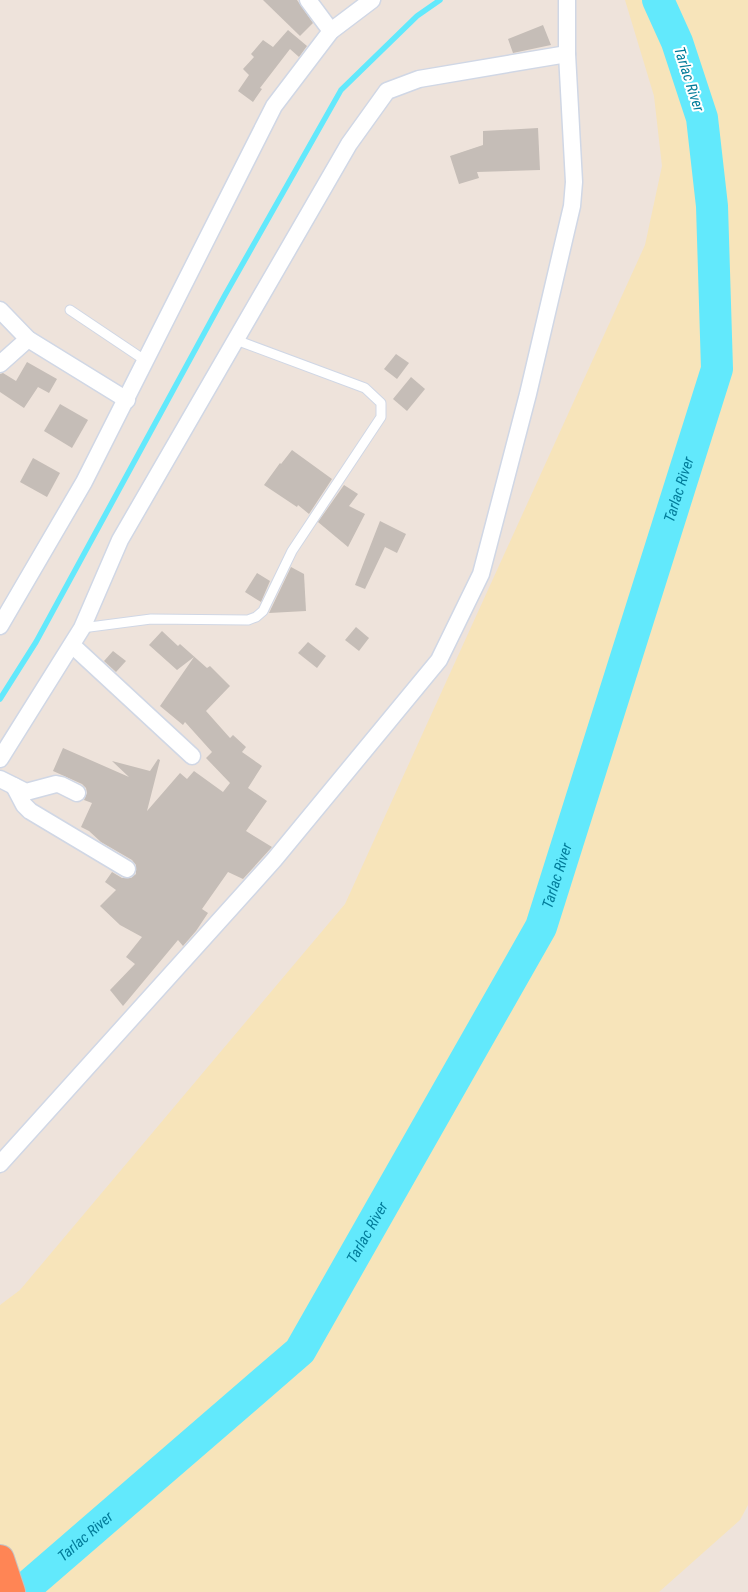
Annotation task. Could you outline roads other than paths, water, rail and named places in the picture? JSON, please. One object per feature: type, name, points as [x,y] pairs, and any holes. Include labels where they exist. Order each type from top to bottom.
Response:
[{"type":"highway","points":[[0,1559],[11,1592]]},
{"type":"street","points":[[308,0],[331,31]]},
{"type":"street","points":[[0,1164],[274,860],[438,660],[481,574],[528,394],[572,206],[574,182],[566,54],[567,0]]},
{"type":"street","points":[[0,626],[84,482],[274,106],[331,31],[366,2]]},
{"type":"street","points":[[0,759],[82,628],[120,540],[349,144],[387,91],[419,79],[566,54]]},
{"type":"street","points":[[0,310],[28,339],[127,400]]},
{"type":"street","points":[[0,364],[28,339]]},
{"type":"street","points":[[72,645],[192,756]]},
{"type":"street","points":[[7,783],[26,792],[46,786],[61,785],[77,792]]},
{"type":"street","points":[[7,783],[30,811],[127,869]]},
{"type":"lane","points":[[70,310],[146,361]]},
{"type":"lane","points":[[82,628],[151,619],[248,620],[256,617],[263,610],[292,551],[382,417],[381,403],[365,388],[236,340]]},
{"type":"waterway","points":[[0,699],[36,642],[225,295],[341,90],[417,16],[440,0]]},
{"type":"waterway","name":"Tarlac River","points":[[21,1592],[300,1351],[541,927],[717,369],[712,206],[702,118],[677,42],[658,0]]}]
